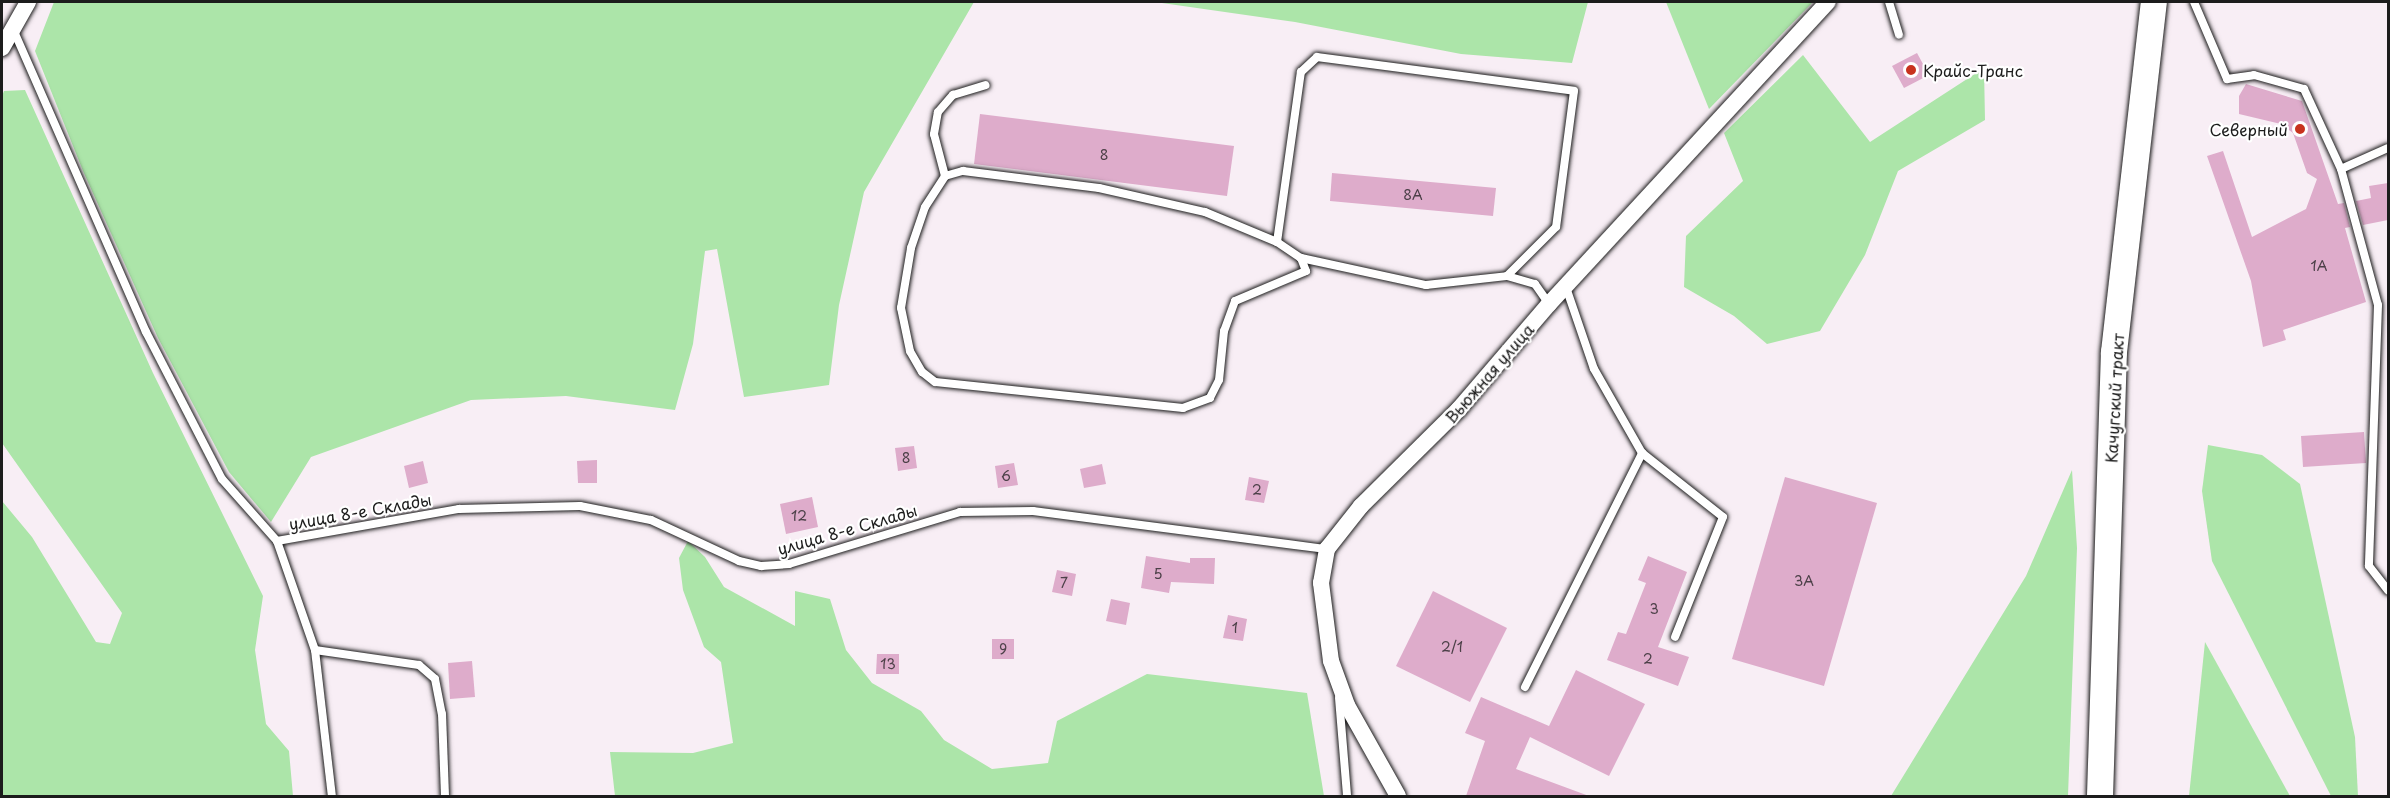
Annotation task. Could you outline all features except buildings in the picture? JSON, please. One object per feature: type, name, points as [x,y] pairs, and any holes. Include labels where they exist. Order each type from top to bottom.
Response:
[{"type":"main road","name":"Качугский тракт","points":[[2100,796],[2114,352],[2154,2]]},
{"type":"street","points":[[2,48],[12,26],[28,2]]},
{"type":"street","name":"Вьюжная улица","points":[[1398,796],[1347,705],[1337,677],[1322,613],[1321,583],[1328,549],[1361,506],[1459,409],[1549,304],[1567,290],[1828,2]]},
{"type":"lane","points":[[1889,2],[1899,34]]},
{"type":"lane","points":[[2194,2],[2227,78],[2254,75],[2304,89],[2341,169],[2378,305],[2369,566],[2388,590]]},
{"type":"lane","points":[[12,26],[146,332],[222,479],[277,541],[315,650],[332,796]]},
{"type":"lane","points":[[1277,242],[1301,72],[1317,57],[1574,91],[1556,227],[1507,276]]},
{"type":"lane","points":[[985,86],[953,95],[938,112],[934,134],[945,176],[925,207],[911,248],[901,308],[910,351],[922,372],[935,382],[1183,408],[1200,404],[1210,398],[1219,380],[1229,308],[1235,301],[1305,271],[1300,258]]},
{"type":"lane","points":[[2341,169],[2388,148]]},
{"type":"lane","points":[[945,176],[996,172],[1099,188],[1205,212],[1277,242],[1300,258],[1426,285],[1507,276],[1535,284],[1549,304]]},
{"type":"lane","points":[[1567,290],[1594,369],[1642,453],[1723,517],[1675,637]]},
{"type":"lane","points":[[1525,687],[1642,453]]},
{"type":"lane","name":"улица 8-е Склады","points":[[277,541],[459,509],[579,506],[651,520],[739,561],[761,566],[789,564],[960,512],[1033,511],[1328,549]]},
{"type":"lane","points":[[315,650],[419,665],[435,679],[442,714],[445,796]]},
{"type":"lane","points":[[1337,677],[1347,796]]},
{"type":"green space","points":[[54,2],[974,2],[864,192],[839,305],[829,385],[744,397],[717,249],[705,251],[693,344],[675,410],[566,396],[471,400],[311,457],[271,522],[229,472],[158,338],[83,171],[35,51]]},
{"type":"green space","points":[[1155,2],[1588,2],[1572,63],[1461,54],[1295,22]]},
{"type":"green space","points":[[1666,2],[1813,2],[1709,109]]},
{"type":"green space","points":[[1803,55],[1870,142],[1984,68],[1985,120],[1898,171],[1865,255],[1820,331],[1767,344],[1734,316],[1684,287],[1686,236],[1743,181],[1724,133]]},
{"type":"green space","points":[[25,90],[153,373],[263,596],[255,650],[266,724],[289,751],[293,796],[2,796],[2,501],[32,537],[96,642],[110,644],[122,613],[2,443],[2,96],[4,91]]},
{"type":"green space","points":[[2208,445],[2262,455],[2300,484],[2355,737],[2358,796],[2331,796],[2212,561],[2202,491]]},
{"type":"green space","points":[[2072,470],[2077,548],[2068,796],[1891,796],[2026,576]]},
{"type":"green space","points":[[688,541],[705,557],[724,587],[795,626],[795,591],[830,599],[846,650],[872,683],[921,711],[944,740],[992,769],[1048,763],[1057,721],[1147,674],[1307,693],[1324,796],[615,796],[610,752],[693,753],[733,743],[721,662],[704,647],[683,590],[679,558]]},
{"type":"green space","points":[[2205,642],[2290,796],[2189,796]]},
{"type":"place","name":"Крайс-Транс","points":[[1911,70]]},
{"type":"place","name":"Северный","points":[[2300,129]]}]
